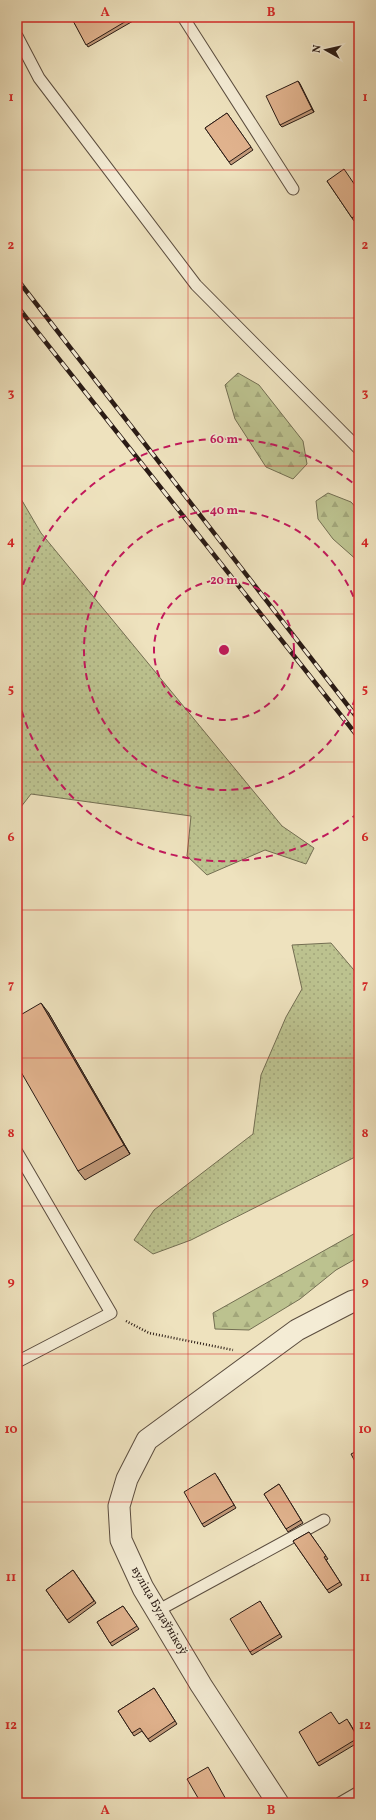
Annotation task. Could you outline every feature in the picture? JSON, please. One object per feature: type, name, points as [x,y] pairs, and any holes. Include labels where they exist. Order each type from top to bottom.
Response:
[{"type":"street","name":"вуліца Будаўнікоў","points":[[278,1803],[202,1685],[143,1588],[121,1540],[119,1506],[127,1479],[147,1440],[297,1330],[353,1301],[359,1300]]},
{"type":"lane","points":[[183,17],[292,189]]},
{"type":"lane","points":[[17,36],[39,78],[196,285],[359,449]]},
{"type":"lane","points":[[17,1152],[111,1313],[17,1362]]},
{"type":"lane","points":[[157,1611],[324,1520]]},
{"type":"lane","points":[[340,1803],[359,1792]]},
{"type":"path","points":[[111,1313],[149,1333],[223,1347],[260,1357]]},
{"type":"green space","points":[[238,373],[259,385],[303,441],[307,464],[293,479],[266,467],[235,419],[225,385]]},
{"type":"green space","points":[[17,492],[41,533],[282,826],[314,848],[306,864],[265,850],[207,875],[187,856],[191,816],[31,794],[17,812]]},
{"type":"green space","points":[[328,493],[351,502],[359,511],[359,562],[333,539],[318,519],[316,501]]},
{"type":"green space","points":[[331,943],[359,976],[359,1155],[191,1240],[153,1254],[134,1240],[154,1210],[253,1134],[261,1075],[286,1017],[302,989],[292,945]]},
{"type":"green space","points":[[359,1231],[359,1257],[336,1270],[300,1299],[249,1330],[215,1329],[213,1313]]},
{"type":"building","points":[[71,17],[133,17],[86,45]]},
{"type":"building","points":[[298,81],[312,109],[280,125],[266,96]]},
{"type":"building","points":[[227,113],[251,147],[229,162],[205,128]]},
{"type":"building","points":[[344,169],[359,191],[359,213],[352,218],[327,181]]},
{"type":"building","points":[[41,1003],[124,1145],[78,1171],[17,1065],[17,1017]]},
{"type":"building","points":[[359,1450],[359,1469],[351,1454]]},
{"type":"building","points":[[215,1473],[234,1505],[202,1524],[184,1492]]},
{"type":"building","points":[[279,1484],[301,1520],[286,1529],[264,1494]]},
{"type":"building","points":[[309,1532],[326,1556],[324,1557],[340,1582],[327,1590],[293,1541]]},
{"type":"building","points":[[73,1570],[94,1601],[67,1620],[46,1590]]},
{"type":"building","points":[[260,1601],[280,1634],[250,1652],[230,1619]]},
{"type":"building","points":[[123,1606],[137,1626],[110,1643],[97,1622]]},
{"type":"building","points":[[154,1688],[175,1721],[148,1739],[140,1728],[132,1733],[118,1711]]},
{"type":"building","points":[[331,1712],[339,1724],[347,1719],[358,1738],[317,1763],[299,1732]]},
{"type":"building","points":[[208,1767],[228,1803],[201,1803],[187,1779]]},
{"type":"railway","points":[[17,279],[359,720]]},
{"type":"railway","points":[[17,306],[359,738]]}]
